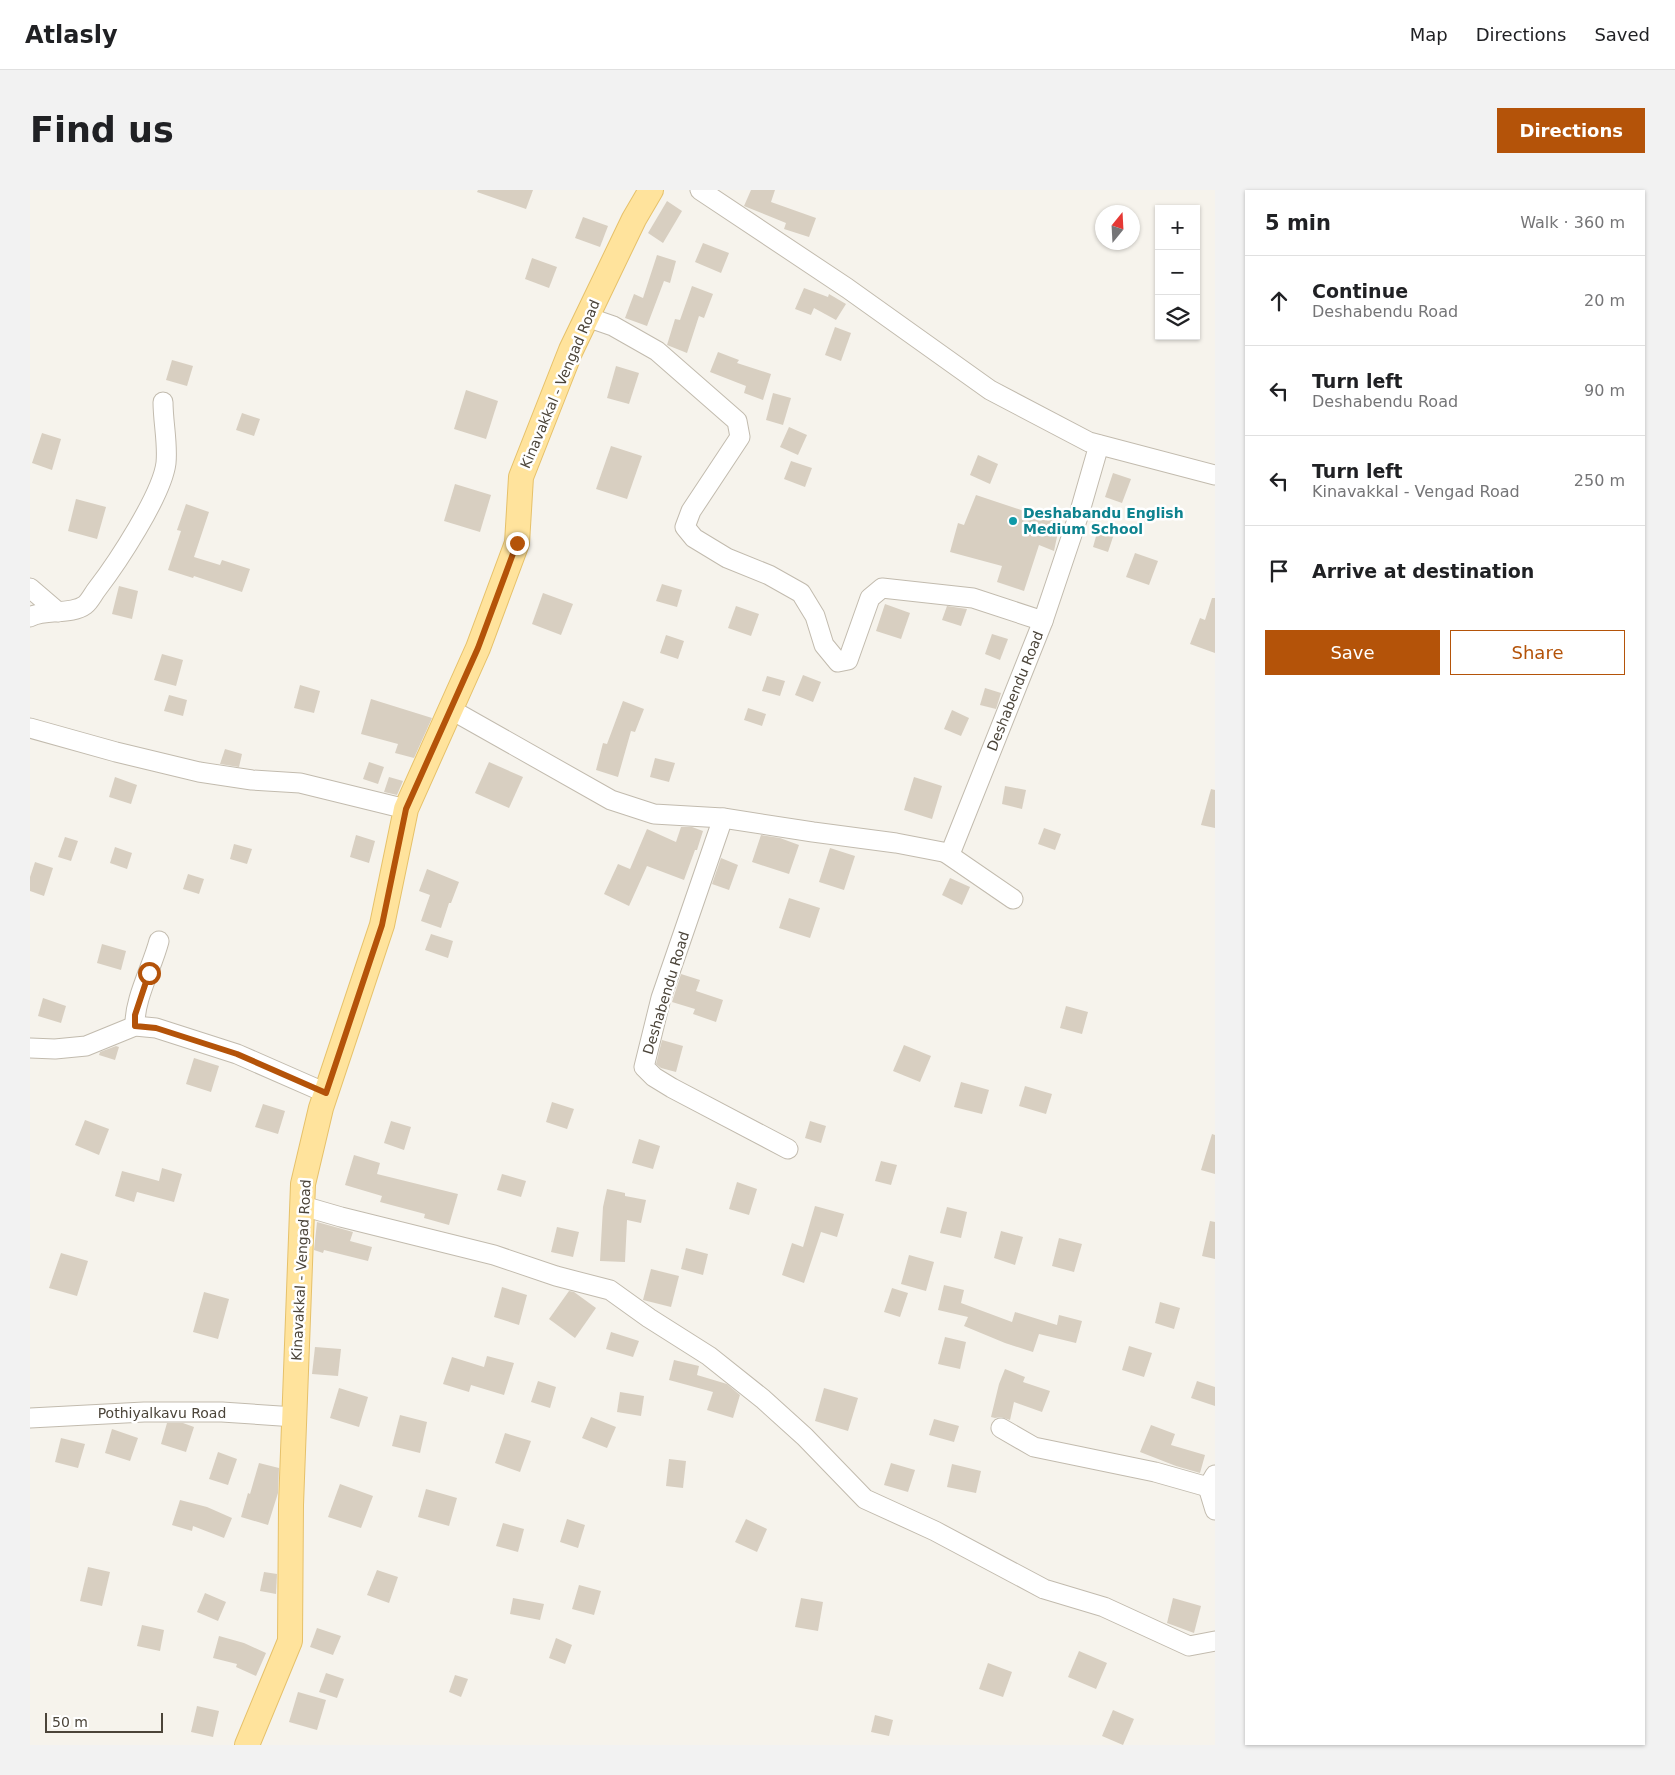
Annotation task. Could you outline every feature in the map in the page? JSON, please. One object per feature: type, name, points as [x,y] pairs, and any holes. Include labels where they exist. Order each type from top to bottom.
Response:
[{"type":"main road","name":"Kinavakkal - Vengad Road","points":[[247,1745],[290,1641],[291,1505],[303,1184],[326,1093],[382,925],[406,809],[478,648],[517,543],[521,477],[571,350],[634,219],[651,190]]},
{"type":"street","points":[[700,190],[847,288],[990,390],[1089,442],[1215,475]]},
{"type":"street","name":"Deshabendu Road","points":[[587,317],[613,326],[657,351],[737,420],[740,437],[691,511],[685,527],[694,538],[727,558],[769,575],[801,593],[815,616],[824,645],[838,662],[848,660],[870,598],[882,588],[973,598],[1043,621],[952,849],[946,853]]},
{"type":"street","points":[[30,617],[35,614],[58,612],[85,606],[105,579],[137,528],[160,485],[166,463],[163,402]]},
{"type":"street","points":[[1043,621],[1080,511],[1099,445]]},
{"type":"street","points":[[30,588],[58,612]]},
{"type":"street","points":[[450,709],[611,800],[654,814],[723,818],[813,832],[896,842],[946,853],[1013,899]]},
{"type":"street","points":[[30,728],[116,752],[199,772],[252,780],[300,784],[406,809]]},
{"type":"street","name":"Deshabendu Road","points":[[723,818],[661,998],[644,1067],[654,1077],[672,1088],[788,1149]]},
{"type":"street","points":[[135,1026],[135,1015],[159,941]]},
{"type":"street","points":[[30,1048],[86,1046],[135,1026],[156,1028],[237,1054],[326,1093]]},
{"type":"street","points":[[303,1206],[494,1255],[556,1276],[610,1290],[649,1318],[710,1356],[763,1398],[805,1437],[865,1499],[935,1531],[1044,1589],[1104,1608],[1189,1646],[1215,1641]]},
{"type":"street","name":"Pothiyalkavu Road","points":[[30,1418],[144,1412],[222,1412],[294,1417]]},
{"type":"street","points":[[1001,1428],[1034,1447],[1155,1472],[1211,1481],[1215,1510]]},
{"type":"building","points":[[478,190],[533,190],[526,209],[477,192]]},
{"type":"building","points":[[751,190],[775,190],[771,202],[816,218],[809,237],[784,229],[786,223],[744,206]]},
{"type":"building","points":[[667,201],[682,211],[663,243],[648,233]]},
{"type":"building","points":[[583,217],[608,226],[600,247],[575,238]]},
{"type":"building","points":[[703,243],[729,253],[721,273],[695,262]]},
{"type":"building","points":[[657,255],[676,261],[670,283],[664,281],[647,326],[625,318],[634,294],[643,298]]},
{"type":"building","points":[[532,258],[557,267],[549,288],[525,279]]},
{"type":"building","points":[[692,286],[713,294],[704,318],[699,316],[687,353],[667,345],[675,319],[680,320]]},
{"type":"building","points":[[804,288],[828,297],[829,294],[846,304],[836,320],[814,308],[811,315],[795,309]]},
{"type":"building","points":[[835,327],[851,333],[841,361],[825,355]]},
{"type":"building","points":[[718,352],[739,360],[737,363],[771,374],[763,400],[744,393],[746,386],[710,372]]},
{"type":"building","points":[[172,360],[193,366],[187,386],[166,380]]},
{"type":"building","points":[[616,366],[639,373],[629,404],[607,398]]},
{"type":"building","points":[[466,390],[498,401],[486,439],[454,429]]},
{"type":"building","points":[[773,393],[791,398],[783,425],[766,420]]},
{"type":"building","points":[[242,413],[260,419],[254,436],[236,430]]},
{"type":"building","points":[[789,427],[807,435],[798,455],[780,447]]},
{"type":"building","points":[[42,433],[61,439],[52,470],[32,463]]},
{"type":"building","points":[[611,446],[642,456],[627,499],[596,489]]},
{"type":"building","points":[[978,455],[998,464],[990,484],[970,475]]},
{"type":"building","points":[[791,461],[812,468],[805,487],[784,479]]},
{"type":"building","points":[[1113,473],[1131,479],[1122,503],[1105,497]]},
{"type":"building","points":[[455,484],[491,495],[480,532],[444,521]]},
{"type":"building","points":[[976,495],[1060,523],[1054,551],[1039,545],[1024,591],[997,582],[1002,566],[950,552],[958,523],[964,525]]},
{"type":"building","points":[[76,499],[106,507],[97,539],[68,531]]},
{"type":"building","points":[[186,504],[209,512],[194,557],[220,565],[222,560],[250,569],[242,592],[194,576],[193,578],[168,570],[181,531],[177,530]]},
{"type":"building","points":[[1099,526],[1115,531],[1108,552],[1093,547]]},
{"type":"building","points":[[1135,553],[1158,561],[1149,585],[1126,577]]},
{"type":"building","points":[[662,584],[682,590],[677,607],[656,601]]},
{"type":"building","points":[[119,586],[138,591],[132,619],[112,614]]},
{"type":"building","points":[[543,593],[573,604],[561,635],[532,624]]},
{"type":"building","points":[[1212,598],[1215,598],[1215,653],[1190,644],[1200,618],[1205,620]]},
{"type":"building","points":[[885,604],[910,613],[901,639],[876,631]]},
{"type":"building","points":[[736,606],[759,614],[751,636],[728,628]]},
{"type":"building","points":[[947,606],[967,609],[961,626],[942,620]]},
{"type":"building","points":[[992,634],[1008,639],[1000,660],[985,654]]},
{"type":"building","points":[[666,635],[684,641],[678,659],[660,653]]},
{"type":"building","points":[[162,654],[183,660],[176,686],[154,680]]},
{"type":"building","points":[[803,675],[821,682],[813,702],[795,695]]},
{"type":"building","points":[[767,676],[785,681],[780,696],[762,691]]},
{"type":"building","points":[[300,685],[320,691],[314,713],[294,708]]},
{"type":"building","points":[[985,688],[1001,693],[996,709],[980,705]]},
{"type":"building","points":[[169,695],[187,700],[183,716],[164,711]]},
{"type":"building","points":[[371,699],[432,718],[414,758],[395,753],[398,744],[361,734]]},
{"type":"building","points":[[623,701],[644,709],[635,732],[631,731],[618,777],[596,770],[603,743],[607,744]]},
{"type":"building","points":[[748,708],[766,714],[762,726],[744,720]]},
{"type":"building","points":[[952,710],[969,718],[961,736],[944,729]]},
{"type":"building","points":[[225,749],[242,754],[239,767],[220,764]]},
{"type":"building","points":[[655,758],[675,763],[669,782],[650,777]]},
{"type":"building","points":[[369,762],[384,767],[378,784],[363,779]]},
{"type":"building","points":[[489,762],[523,777],[509,808],[475,793]]},
{"type":"building","points":[[115,777],[137,785],[131,804],[109,797]]},
{"type":"building","points":[[389,777],[403,781],[397,795],[384,792]]},
{"type":"building","points":[[914,777],[942,786],[932,819],[904,810]]},
{"type":"building","points":[[1005,786],[1026,790],[1022,809],[1002,804]]},
{"type":"building","points":[[1211,789],[1215,790],[1215,828],[1201,825]]},
{"type":"building","points":[[681,827],[692,827],[703,831],[684,880],[647,866],[629,906],[604,894],[618,864],[630,869],[647,829],[676,842]]},
{"type":"building","points":[[1044,828],[1061,834],[1055,850],[1038,844]]},
{"type":"building","points":[[356,835],[375,841],[369,863],[350,857]]},
{"type":"building","points":[[761,835],[780,838],[799,845],[789,874],[752,862]]},
{"type":"building","points":[[65,837],[78,841],[71,861],[58,857]]},
{"type":"building","points":[[234,844],[252,849],[247,864],[230,859]]},
{"type":"building","points":[[115,847],[132,853],[127,869],[110,863]]},
{"type":"building","points":[[830,848],[855,856],[844,890],[819,882]]},
{"type":"building","points":[[721,858],[738,865],[729,890],[712,884]]},
{"type":"building","points":[[35,862],[53,868],[44,896],[30,891],[30,877]]},
{"type":"building","points":[[427,869],[459,882],[451,903],[449,903],[441,928],[421,921],[430,895],[419,891]]},
{"type":"building","points":[[188,874],[204,879],[199,894],[183,889]]},
{"type":"building","points":[[950,878],[970,887],[962,905],[942,895]]},
{"type":"building","points":[[789,898],[820,908],[810,938],[779,928]]},
{"type":"building","points":[[431,934],[453,941],[448,958],[425,950]]},
{"type":"building","points":[[102,944],[126,951],[121,970],[97,963]]},
{"type":"building","points":[[681,974],[700,980],[696,991],[723,1000],[716,1022],[693,1014],[695,1009],[672,1002]]},
{"type":"building","points":[[43,998],[66,1006],[61,1023],[38,1016]]},
{"type":"building","points":[[1066,1006],[1088,1012],[1082,1034],[1060,1028]]},
{"type":"building","points":[[662,1040],[683,1046],[676,1072],[661,1068],[656,1064]]},
{"type":"building","points":[[904,1045],[931,1056],[920,1082],[893,1071]]},
{"type":"building","points":[[116,1046],[119,1047],[115,1060],[99,1055],[100,1052]]},
{"type":"building","points":[[194,1058],[219,1066],[211,1092],[186,1084]]},
{"type":"building","points":[[961,1082],[989,1090],[982,1114],[954,1107]]},
{"type":"building","points":[[1025,1086],[1052,1094],[1046,1114],[1019,1106]]},
{"type":"building","points":[[552,1102],[574,1109],[567,1129],[546,1122]]},
{"type":"building","points":[[263,1104],[285,1111],[278,1134],[255,1127]]},
{"type":"building","points":[[85,1120],[109,1129],[99,1155],[75,1145]]},
{"type":"building","points":[[391,1121],[411,1127],[404,1150],[384,1143]]},
{"type":"building","points":[[810,1121],[826,1126],[821,1143],[805,1138]]},
{"type":"building","points":[[1212,1134],[1215,1135],[1215,1174],[1201,1170]]},
{"type":"building","points":[[639,1139],[660,1146],[653,1169],[632,1163]]},
{"type":"building","points":[[354,1155],[380,1163],[377,1174],[458,1194],[449,1225],[424,1218],[425,1214],[380,1202],[382,1196],[345,1185]]},
{"type":"building","points":[[881,1161],[897,1165],[891,1185],[875,1181]]},
{"type":"building","points":[[162,1168],[182,1174],[174,1202],[137,1192],[134,1202],[115,1196],[122,1171],[159,1181]]},
{"type":"building","points":[[502,1174],[526,1181],[521,1197],[497,1190]]},
{"type":"building","points":[[737,1182],[757,1189],[749,1215],[729,1209]]},
{"type":"building","points":[[607,1189],[625,1193],[625,1196],[646,1200],[641,1223],[627,1220],[625,1262],[600,1261],[603,1207]]},
{"type":"building","points":[[815,1206],[844,1214],[837,1237],[821,1232],[804,1283],[782,1275],[792,1243],[803,1247]]},
{"type":"building","points":[[947,1207],[967,1212],[961,1238],[940,1233]]},
{"type":"building","points":[[1210,1221],[1215,1222],[1215,1259],[1202,1256]]},
{"type":"building","points":[[317,1222],[353,1232],[350,1241],[372,1247],[368,1261],[324,1250],[323,1253],[314,1250]]},
{"type":"building","points":[[557,1227],[579,1232],[573,1257],[551,1252]]},
{"type":"building","points":[[1001,1231],[1023,1237],[1015,1265],[994,1258]]},
{"type":"building","points":[[1059,1238],[1082,1244],[1074,1272],[1052,1266]]},
{"type":"building","points":[[686,1248],[708,1254],[703,1275],[681,1269]]},
{"type":"building","points":[[61,1253],[88,1261],[77,1296],[49,1288]]},
{"type":"building","points":[[909,1255],[934,1262],[926,1291],[901,1284]]},
{"type":"building","points":[[651,1269],[679,1276],[671,1307],[643,1300]]},
{"type":"building","points":[[944,1285],[964,1290],[961,1303],[1012,1322],[1015,1312],[1057,1325],[1059,1315],[1082,1321],[1076,1343],[1039,1334],[1033,1352],[964,1326],[968,1317],[938,1310]]},
{"type":"building","points":[[502,1287],[527,1295],[519,1325],[494,1317]]},
{"type":"building","points":[[892,1288],[908,1293],[900,1317],[884,1312]]},
{"type":"building","points":[[569,1291],[574,1292],[596,1308],[575,1338],[549,1319]]},
{"type":"building","points":[[204,1292],[229,1299],[218,1339],[193,1332]]},
{"type":"building","points":[[1160,1302],[1180,1308],[1174,1329],[1155,1323]]},
{"type":"building","points":[[611,1332],[639,1341],[633,1357],[606,1349]]},
{"type":"building","points":[[945,1337],[966,1342],[960,1369],[938,1364]]},
{"type":"building","points":[[1129,1346],[1152,1353],[1144,1377],[1122,1370]]},
{"type":"building","points":[[315,1347],[341,1349],[338,1376],[312,1374]]},
{"type":"building","points":[[487,1356],[514,1363],[504,1395],[471,1385],[469,1392],[443,1384],[452,1357],[484,1367]]},
{"type":"building","points":[[674,1360],[699,1366],[697,1375],[727,1384],[740,1395],[733,1418],[707,1410],[713,1392],[669,1380]]},
{"type":"building","points":[[1005,1369],[1025,1377],[1023,1382],[1050,1391],[1042,1412],[1014,1402],[1010,1420],[1001,1417],[991,1417],[999,1384]]},
{"type":"building","points":[[538,1381],[556,1387],[550,1408],[531,1402]]},
{"type":"building","points":[[1197,1381],[1215,1387],[1215,1406],[1191,1398]]},
{"type":"building","points":[[339,1388],[368,1397],[359,1427],[330,1418]]},
{"type":"building","points":[[824,1388],[858,1398],[848,1431],[815,1421]]},
{"type":"building","points":[[620,1392],[644,1396],[641,1416],[617,1412]]},
{"type":"building","points":[[400,1415],[427,1422],[420,1453],[392,1446]]},
{"type":"building","points":[[591,1417],[616,1427],[607,1448],[582,1438]]},
{"type":"building","points":[[934,1419],[959,1426],[954,1442],[929,1435]]},
{"type":"building","points":[[167,1423],[183,1423],[194,1427],[186,1452],[161,1444]]},
{"type":"building","points":[[1151,1425],[1175,1434],[1171,1445],[1205,1455],[1200,1473],[1140,1452]]},
{"type":"building","points":[[112,1429],[138,1438],[130,1461],[105,1453]]},
{"type":"building","points":[[505,1433],[531,1441],[520,1472],[495,1463]]},
{"type":"building","points":[[61,1438],[85,1444],[78,1468],[55,1462]]},
{"type":"building","points":[[218,1452],[237,1459],[228,1485],[209,1479]]},
{"type":"building","points":[[669,1459],[686,1461],[683,1488],[666,1486]]},
{"type":"building","points":[[259,1463],[279,1468],[278,1493],[268,1525],[241,1517]]},
{"type":"building","points":[[891,1463],[915,1470],[908,1492],[884,1485]]},
{"type":"building","points":[[952,1464],[981,1471],[976,1493],[947,1487]]},
{"type":"building","points":[[340,1484],[373,1496],[361,1528],[328,1517]]},
{"type":"building","points":[[426,1489],[457,1498],[449,1526],[418,1517]]},
{"type":"building","points":[[180,1500],[207,1507],[232,1518],[224,1538],[193,1526],[192,1531],[172,1525]]},
{"type":"building","points":[[567,1519],[585,1525],[578,1548],[560,1542]]},
{"type":"building","points":[[746,1519],[767,1529],[757,1552],[735,1542]]},
{"type":"building","points":[[503,1523],[524,1529],[518,1552],[496,1546]]},
{"type":"building","points":[[88,1567],[110,1572],[102,1606],[80,1601]]},
{"type":"building","points":[[377,1570],[398,1577],[389,1603],[367,1595]]},
{"type":"building","points":[[264,1572],[277,1574],[276,1594],[260,1591]]},
{"type":"building","points":[[579,1585],[601,1591],[594,1615],[572,1609]]},
{"type":"building","points":[[205,1593],[226,1602],[218,1621],[197,1612]]},
{"type":"building","points":[[513,1598],[544,1604],[540,1620],[510,1614]]},
{"type":"building","points":[[801,1598],[823,1602],[818,1631],[795,1627]]},
{"type":"building","points":[[1173,1598],[1201,1606],[1194,1633],[1167,1623]]},
{"type":"building","points":[[142,1625],[164,1630],[160,1651],[137,1646]]},
{"type":"building","points":[[317,1628],[341,1636],[333,1655],[310,1647]]},
{"type":"building","points":[[219,1636],[244,1643],[266,1653],[256,1676],[236,1667],[237,1664],[213,1658]]},
{"type":"building","points":[[556,1638],[572,1645],[565,1664],[549,1658]]},
{"type":"building","points":[[1079,1651],[1107,1663],[1096,1689],[1068,1677]]},
{"type":"building","points":[[988,1663],[1012,1672],[1003,1697],[979,1689]]},
{"type":"building","points":[[326,1673],[344,1679],[337,1698],[319,1692]]},
{"type":"building","points":[[455,1675],[468,1679],[461,1697],[449,1692]]},
{"type":"building","points":[[298,1692],[326,1700],[317,1730],[289,1722]]},
{"type":"building","points":[[197,1706],[219,1711],[213,1737],[191,1732]]},
{"type":"building","points":[[1113,1710],[1134,1719],[1123,1745],[1102,1736]]},
{"type":"building","points":[[875,1715],[893,1720],[889,1736],[871,1732]]},
{"type":"place","name":"Deshabandu English Medium School","points":[[1013,521]]},
{"type":"route","points":[[149,973],[135,1015],[135,1026],[156,1028],[237,1054],[326,1093],[382,925],[406,809],[478,648],[517,543]]}]
